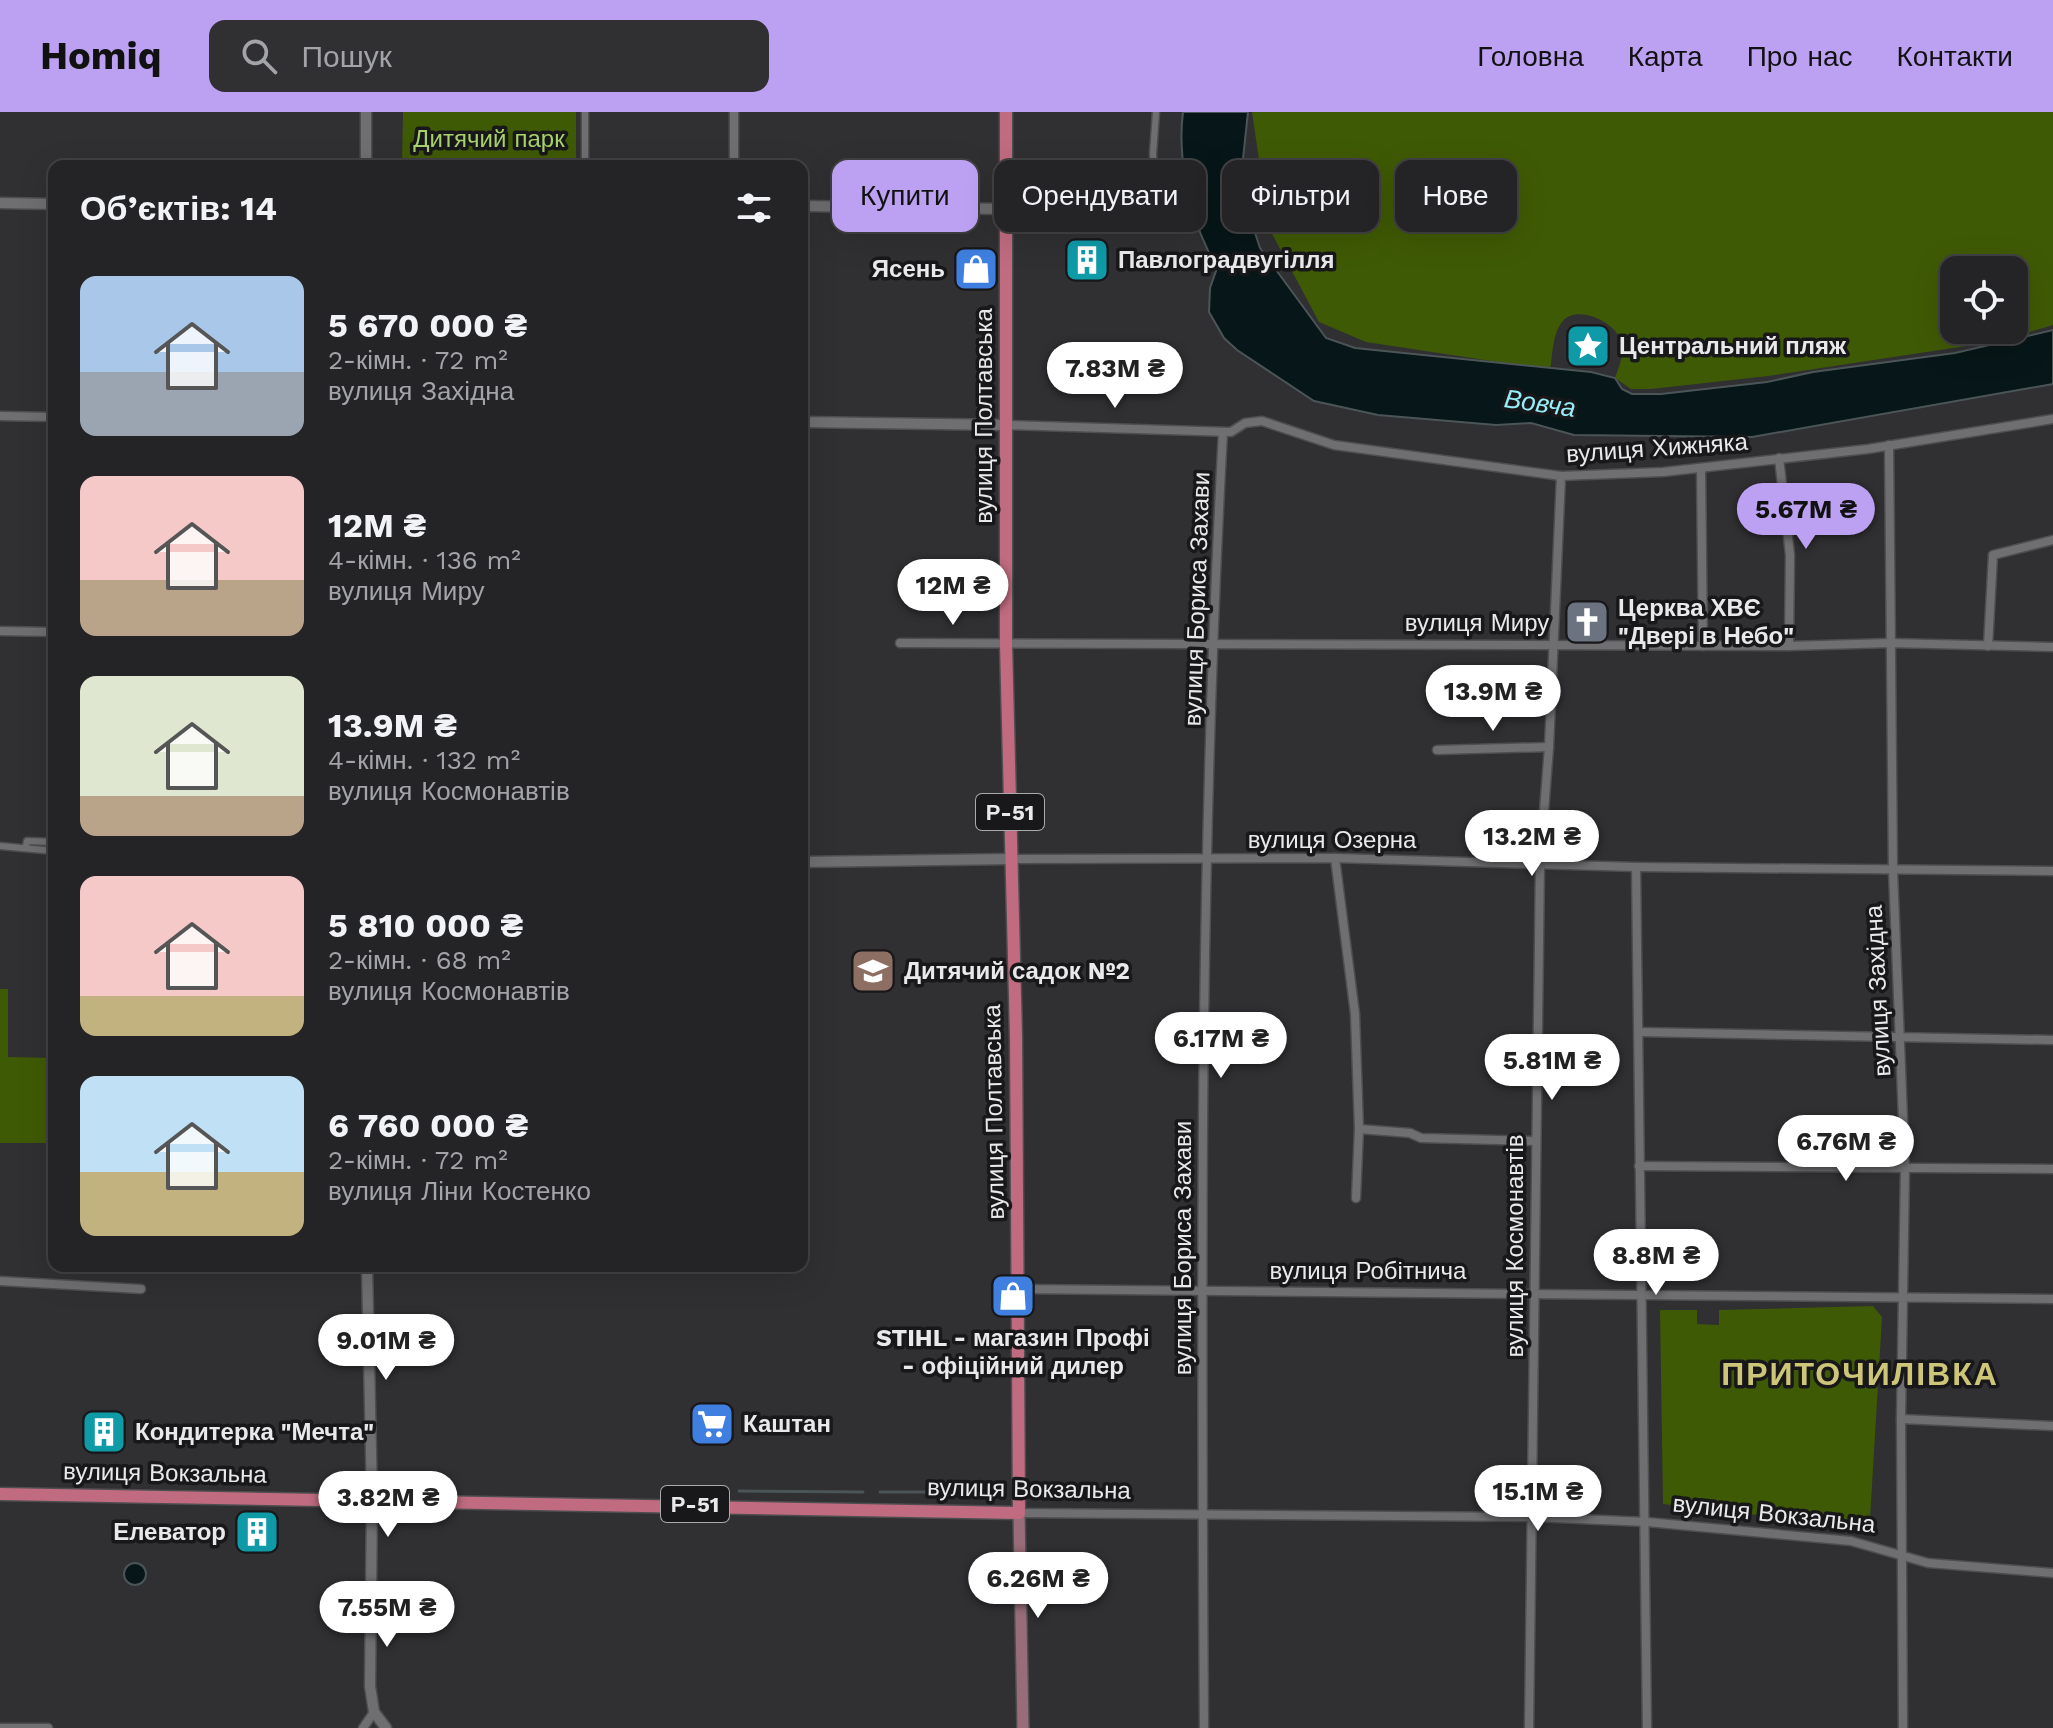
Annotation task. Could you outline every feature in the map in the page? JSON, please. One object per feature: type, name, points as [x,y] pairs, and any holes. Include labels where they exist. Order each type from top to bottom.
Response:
[{"type":"main road","name":"вулиця Полтавська","points":[[1006,112],[1006,160]]},
{"type":"main road","name":"вулиця Полтавська","points":[[1006,232],[1006,644],[1016,1036],[1023,1728]]},
{"type":"main road","name":"вулиця Вокзальна","points":[[0,1494],[1019,1513]]},
{"type":"street","points":[[366,112],[366,160]]},
{"type":"street","points":[[585,112],[585,160]]},
{"type":"street","points":[[734,112],[734,160]]},
{"type":"street","points":[[1153,160],[1156,112]]},
{"type":"street","points":[[0,203],[48,204]]},
{"type":"street","points":[[808,206],[994,209]]},
{"type":"street","points":[[0,416],[48,417]]},
{"type":"street","name":"вулиця Хижняка","points":[[1006,425],[1223,432],[1262,421],[1334,445],[1456,459],[1561,476],[1701,468],[1889,445],[2053,419]]},
{"type":"street","points":[[808,422],[1006,425]]},
{"type":"street","name":"вулиця Бориса Захави","points":[[1204,1728],[1201,1289],[1212,642],[1223,432]]},
{"type":"street","name":"вулиця Західна","points":[[1889,445],[1893,871],[1905,1168],[1901,1419],[1903,1728]]},
{"type":"street","points":[[1779,458],[1790,555],[1789,646]]},
{"type":"street","points":[[1701,468],[1703,646]]},
{"type":"street","name":"вулиця Космонавтів","points":[[1529,1728],[1540,862],[1549,747],[1561,476]]},
{"type":"street","points":[[1988,646],[1993,555],[2053,540]]},
{"type":"street","points":[[0,631],[48,632]]},
{"type":"street","name":"вулиця Миру","points":[[900,643],[1554,643],[1703,646],[1890,643],[2053,647]]},
{"type":"street","points":[[1437,750],[1549,747]]},
{"type":"street","points":[[48,842],[27,841],[26,851],[48,851]]},
{"type":"street","points":[[0,846],[26,846]]},
{"type":"street","points":[[1335,858],[1355,1014],[1359,1129],[1356,1198]]},
{"type":"street","name":"вулиця Озерна","points":[[808,862],[1335,858],[1636,867],[2053,871]]},
{"type":"street","points":[[1636,867],[1640,1297],[1647,1522],[1647,1728]]},
{"type":"street","points":[[1639,1032],[2053,1040]]},
{"type":"street","points":[[1359,1129],[1410,1133],[1421,1138],[1535,1141]]},
{"type":"street","points":[[1639,1166],[2053,1169]]},
{"type":"street","points":[[367,1272],[372,1499],[370,1686],[374,1712],[386,1728]]},
{"type":"street","points":[[0,1281],[141,1289]]},
{"type":"street","name":"вулиця Робітнича","points":[[1018,1289],[2053,1299]]},
{"type":"street","points":[[1901,1419],[2053,1426]]},
{"type":"street","name":"вулиця Вокзальна","points":[[1019,1513],[1534,1517],[1647,1522],[1851,1541],[1928,1563],[2053,1573]]},
{"type":"street","points":[[363,1728],[374,1712]]},
{"type":"street","points":[[0,1728],[48,1728]]},
{"type":"green space","name":"Дитячий парк","points":[[403,112],[576,112],[576,160],[402,160]]},
{"type":"green space","points":[[1252,112],[2053,112],[2053,325],[2028,332],[2028,256],[1940,256],[1940,344],[1979,344],[1768,376],[1651,389],[1631,389],[1615,378],[1622,351],[1618,334],[1604,322],[1587,315],[1570,316],[1559,326],[1550,370],[1366,342],[1319,322],[1271,232],[1379,232],[1379,160],[1259,160]]},
{"type":"green space","points":[[0,989],[8,989],[8,1057],[48,1058],[48,1143],[0,1143]]},
{"type":"green space","points":[[1873,1306],[1882,1317],[1870,1519],[1864,1527],[1663,1504],[1660,1310],[1697,1310],[1697,1324],[1719,1325],[1719,1310]]},
{"type":"water","name":"Вовча","points":[[1183,112],[1248,112],[1243,160],[1222,160],[1222,232],[1255,232],[1260,248],[1326,338],[1355,348],[1591,372],[1615,378],[1622,389],[1632,394],[1661,394],[1767,382],[1813,372],[1955,353],[1993,344],[2028,344],[2028,336],[2053,330],[2053,384],[1752,437],[1574,435],[1531,423],[1496,425],[1378,415],[1314,401],[1237,350],[1224,338],[1209,312],[1210,288],[1216,271],[1200,232],[1206,232],[1206,160],[1183,160]]},
{"type":"water","points":[[135,1563],[143,1566],[146,1574],[143,1582],[135,1585],[127,1582],[124,1574],[127,1566]]},
{"type":"waterway","points":[[739,1491],[863,1492]]},
{"type":"waterway","points":[[880,1492],[965,1492]]},
{"type":"place","name":"Павлоградвугілля","points":[[1087,260]]},
{"type":"place","name":"Ясень","points":[[976,269]]},
{"type":"place","name":"Центральний пляж","points":[[1588,346]]},
{"type":"place","name":"Церква ХВЄ \"Двері в Небо\"","points":[[1587,622]]},
{"type":"place","name":"Дитячий садок №2","points":[[873,971]]},
{"type":"place","name":"STIHL - магазин Профі - офіційний дилер","points":[[1013,1296]]},
{"type":"place","name":"Каштан","points":[[712,1424]]},
{"type":"place","name":"Кондитерка \"Мечта\"","points":[[104,1432]]},
{"type":"place","name":"Елеватор","points":[[257,1532]]},
{"type":"district","name":"ПРИТОЧИЛІВКА","points":[[1860,1374]]}]
